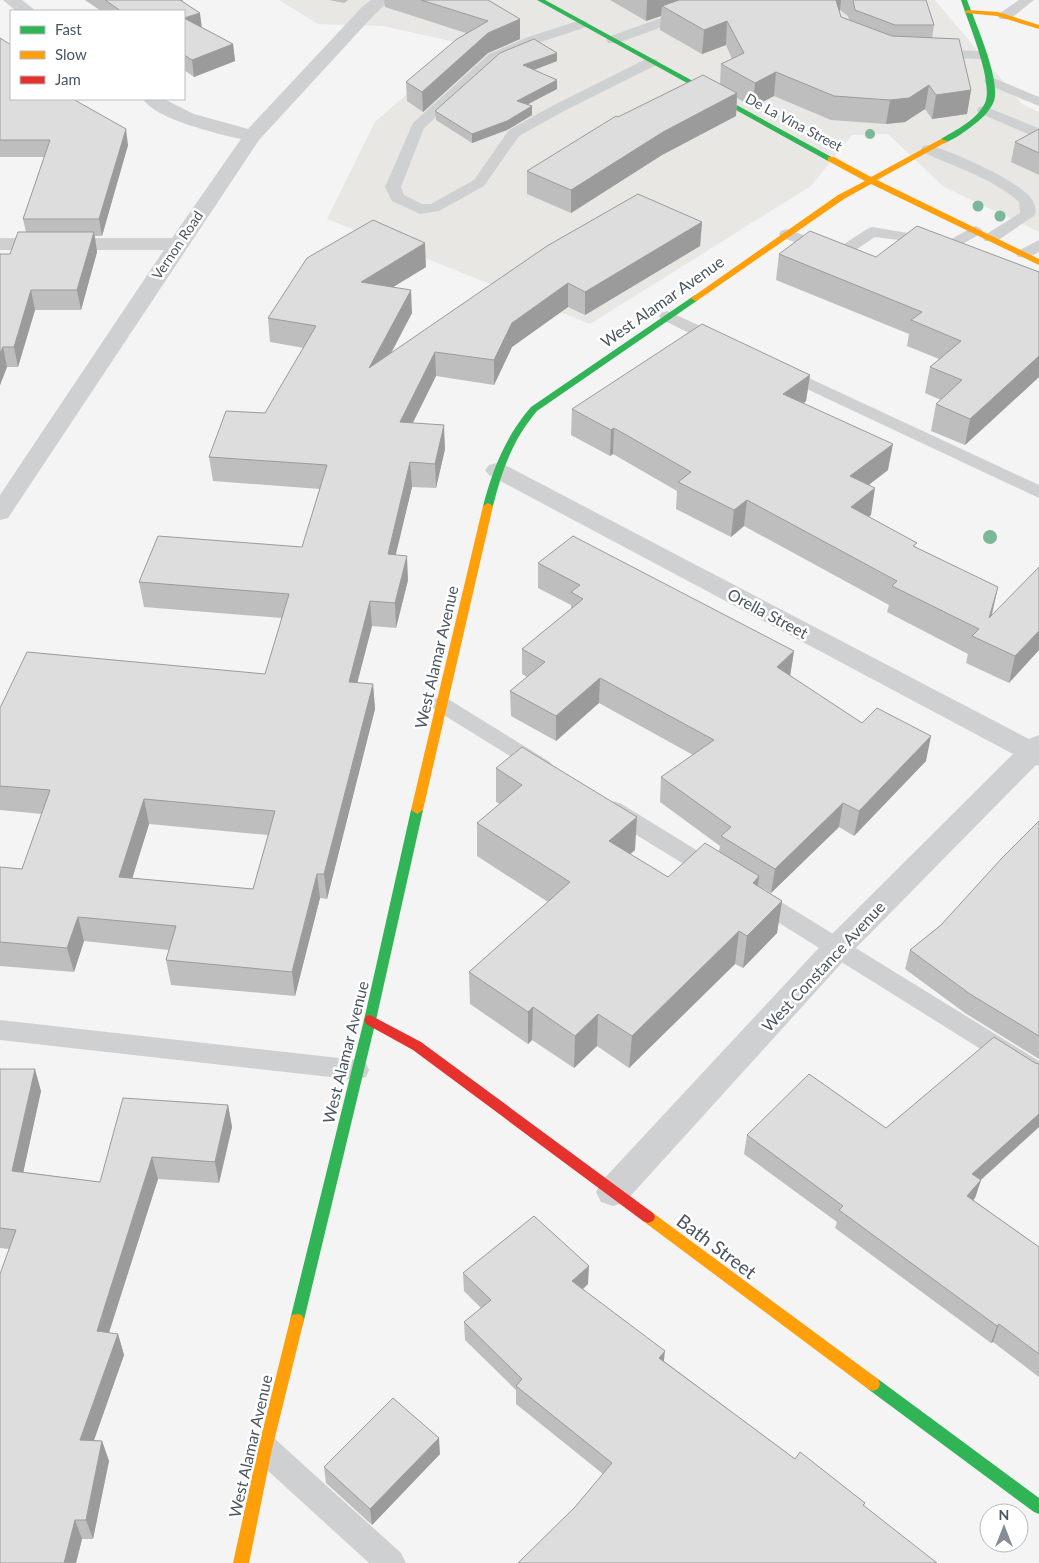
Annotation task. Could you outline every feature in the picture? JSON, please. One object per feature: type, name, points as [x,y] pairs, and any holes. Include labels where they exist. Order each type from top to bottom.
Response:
[{"type":"street","points":[[11,0],[26,10]]},
{"type":"street","name":"Vernon Road","points":[[0,512],[252,136],[368,12],[382,0]]},
{"type":"street","name":"De La Vina Street","points":[[540,0],[872,181],[1039,262]]},
{"type":"street","points":[[964,0],[991,81],[991,99],[984,110]]},
{"type":"street","points":[[968,12],[1005,16],[1039,27]]},
{"type":"street","points":[[154,100],[184,117],[212,127],[252,136]]},
{"type":"street","name":"West Alamar Avenue","points":[[241,1563],[265,1449],[370,1020],[441,704],[497,470],[512,435],[521,422],[534,409],[667,316],[841,197],[952,136],[981,115],[984,110]]},
{"type":"street","points":[[0,244],[178,244]]},
{"type":"street","name":"Orella Street","points":[[497,470],[1037,751]]},
{"type":"street","name":"West Constance Avenue","points":[[613,1192],[838,947],[1037,751]]},
{"type":"street","name":"Bath Street","points":[[370,1020],[418,1046],[1039,1507]]},
{"type":"lane","points":[[613,40],[723,0]]},
{"type":"lane","points":[[1005,16],[1027,0]]},
{"type":"lane","points":[[581,24],[533,40],[494,57],[418,126],[393,188],[397,198],[420,209],[434,208],[480,183],[514,133],[557,109],[651,62]]},
{"type":"lane","points":[[917,54],[982,54]]},
{"type":"lane","points":[[991,81],[1039,102]]},
{"type":"lane","points":[[984,110],[1034,131]]},
{"type":"lane","points":[[928,149],[1010,188],[1026,202],[1029,209],[1027,216],[990,238]]},
{"type":"lane","points":[[787,234],[839,254],[872,232],[902,236],[938,253],[975,231]]},
{"type":"lane","points":[[1024,254],[1039,246]]},
{"type":"lane","points":[[667,316],[738,350]]},
{"type":"lane","points":[[765,362],[1039,492]]},
{"type":"lane","points":[[441,704],[558,776]]},
{"type":"lane","points":[[592,797],[838,947],[1039,1073]]},
{"type":"lane","points":[[0,1030],[357,1070]]},
{"type":"lane","points":[[265,1449],[390,1563]]},
{"type":"shaded area","points":[[279,0],[935,0],[1022,104],[1039,112],[1039,232],[944,187],[888,134],[852,135],[811,186],[590,324],[327,219],[375,122],[464,44],[383,26],[318,24]]},
{"type":"building","points":[[105,0],[180,0],[200,13],[185,18],[185,10],[120,10]]},
{"type":"building","points":[[421,0],[488,0],[520,19],[488,33],[422,92],[406,82],[457,39],[488,21]]},
{"type":"building","points":[[679,0],[836,0],[841,17],[892,36],[959,39],[971,90],[936,95],[929,85],[909,98],[890,100],[834,96],[776,72],[755,83],[721,64],[744,53],[727,21],[704,30],[662,6]]},
{"type":"building","points":[[853,0],[926,0],[934,25],[895,25],[855,10]]},
{"type":"building","points":[[185,19],[233,44],[192,60],[185,56]]},
{"type":"building","points":[[0,38],[10,44],[10,100],[75,100],[126,129],[99,219],[23,219],[50,140],[0,140]]},
{"type":"building","points":[[534,39],[557,53],[523,65],[557,80],[517,101],[532,106],[507,121],[472,134],[435,111],[500,53]]},
{"type":"building","points":[[703,75],[737,93],[663,132],[571,190],[527,171],[616,116],[618,117]]},
{"type":"building","points":[[1039,129],[1039,153],[1015,142]]},
{"type":"building","points":[[638,194],[702,222],[585,292],[568,283],[512,323],[494,360],[435,352],[400,422],[444,425],[435,464],[410,462],[388,554],[407,556],[395,603],[370,601],[349,682],[373,684],[324,874],[317,874],[292,972],[166,960],[176,926],[78,917],[67,948],[0,942],[0,867],[22,869],[50,790],[0,786],[0,708],[27,652],[265,674],[289,594],[139,582],[158,536],[302,547],[327,465],[209,457],[226,411],[265,413],[316,326],[268,318],[307,258],[373,220],[425,243],[361,282],[411,290],[369,368],[547,246]],"holes":[[[144,799],[275,811],[253,889],[119,877]]]},
{"type":"building","points":[[917,226],[1039,272],[1039,356],[970,419],[936,404],[962,380],[930,367],[961,341],[911,320],[922,312],[779,254],[810,231],[876,257]]},
{"type":"building","points":[[18,232],[94,232],[77,290],[31,290],[14,347],[3,347],[0,353],[0,254],[10,254]]},
{"type":"building","points":[[702,324],[810,375],[783,394],[893,444],[850,476],[875,488],[851,507],[917,543],[913,546],[998,587],[989,618],[1039,567],[1039,631],[1015,656],[972,636],[979,629],[892,586],[897,581],[747,500],[734,510],[678,482],[691,472],[614,428],[611,430],[572,409]]},
{"type":"building","points":[[573,536],[794,651],[777,667],[862,723],[877,708],[931,736],[859,811],[843,803],[775,869],[721,836],[731,827],[661,777],[714,740],[600,678],[556,716],[510,691],[545,662],[522,649],[583,599],[571,592],[580,585],[538,563]]},
{"type":"building","points":[[522,747],[637,817],[609,841],[668,877],[705,843],[759,876],[753,883],[782,901],[747,936],[739,931],[632,1036],[598,1014],[575,1036],[533,1007],[528,1012],[469,972],[570,882],[477,823],[522,785],[496,768]]},
{"type":"building","points":[[1039,821],[1039,1036],[970,994],[910,950],[941,925],[1002,858]]},
{"type":"building","points":[[994,1037],[1039,1064],[1039,1114],[972,1174],[981,1180],[967,1196],[1039,1247],[1039,1354],[999,1324],[997,1326],[839,1210],[843,1206],[747,1135],[809,1074],[886,1128]]},
{"type":"building","points":[[0,1069],[35,1069],[12,1171],[100,1182],[123,1098],[228,1105],[215,1162],[152,1157],[97,1331],[118,1334],[80,1440],[102,1441],[86,1520],[75,1520],[64,1563],[0,1563],[0,1274],[16,1230],[0,1228]]},
{"type":"building","points":[[534,1216],[589,1266],[572,1281],[665,1351],[659,1358],[795,1459],[800,1452],[865,1503],[863,1505],[937,1563],[518,1563],[575,1507],[612,1463],[516,1386],[522,1379],[464,1322],[491,1300],[463,1273]]},
{"type":"building","points":[[393,1398],[439,1438],[370,1509],[324,1467]]},
{"type":"traffic: fast","points":[[540,0],[831,159]]},
{"type":"traffic: fast","points":[[944,141],[976,119],[990,101],[990,81],[964,0]]},
{"type":"traffic: fast","points":[[488,506],[504,454],[517,431],[534,409],[695,298]]},
{"type":"traffic: fast","points":[[297,1320],[370,1020],[417,810]]},
{"type":"traffic: fast","points":[[873,1384],[1039,1507]]},
{"type":"traffic: slow","points":[[968,12],[998,14],[1039,27]]},
{"type":"traffic: slow","points":[[695,298],[841,197],[944,141]]},
{"type":"traffic: slow","points":[[831,159],[872,181],[1039,262]]},
{"type":"traffic: slow","points":[[417,810],[488,506]]},
{"type":"traffic: slow","points":[[648,1217],[873,1384]]},
{"type":"traffic: slow","points":[[241,1563],[265,1449],[297,1320]]},
{"type":"traffic: jam","points":[[370,1020],[417,1046],[648,1217]]}]
